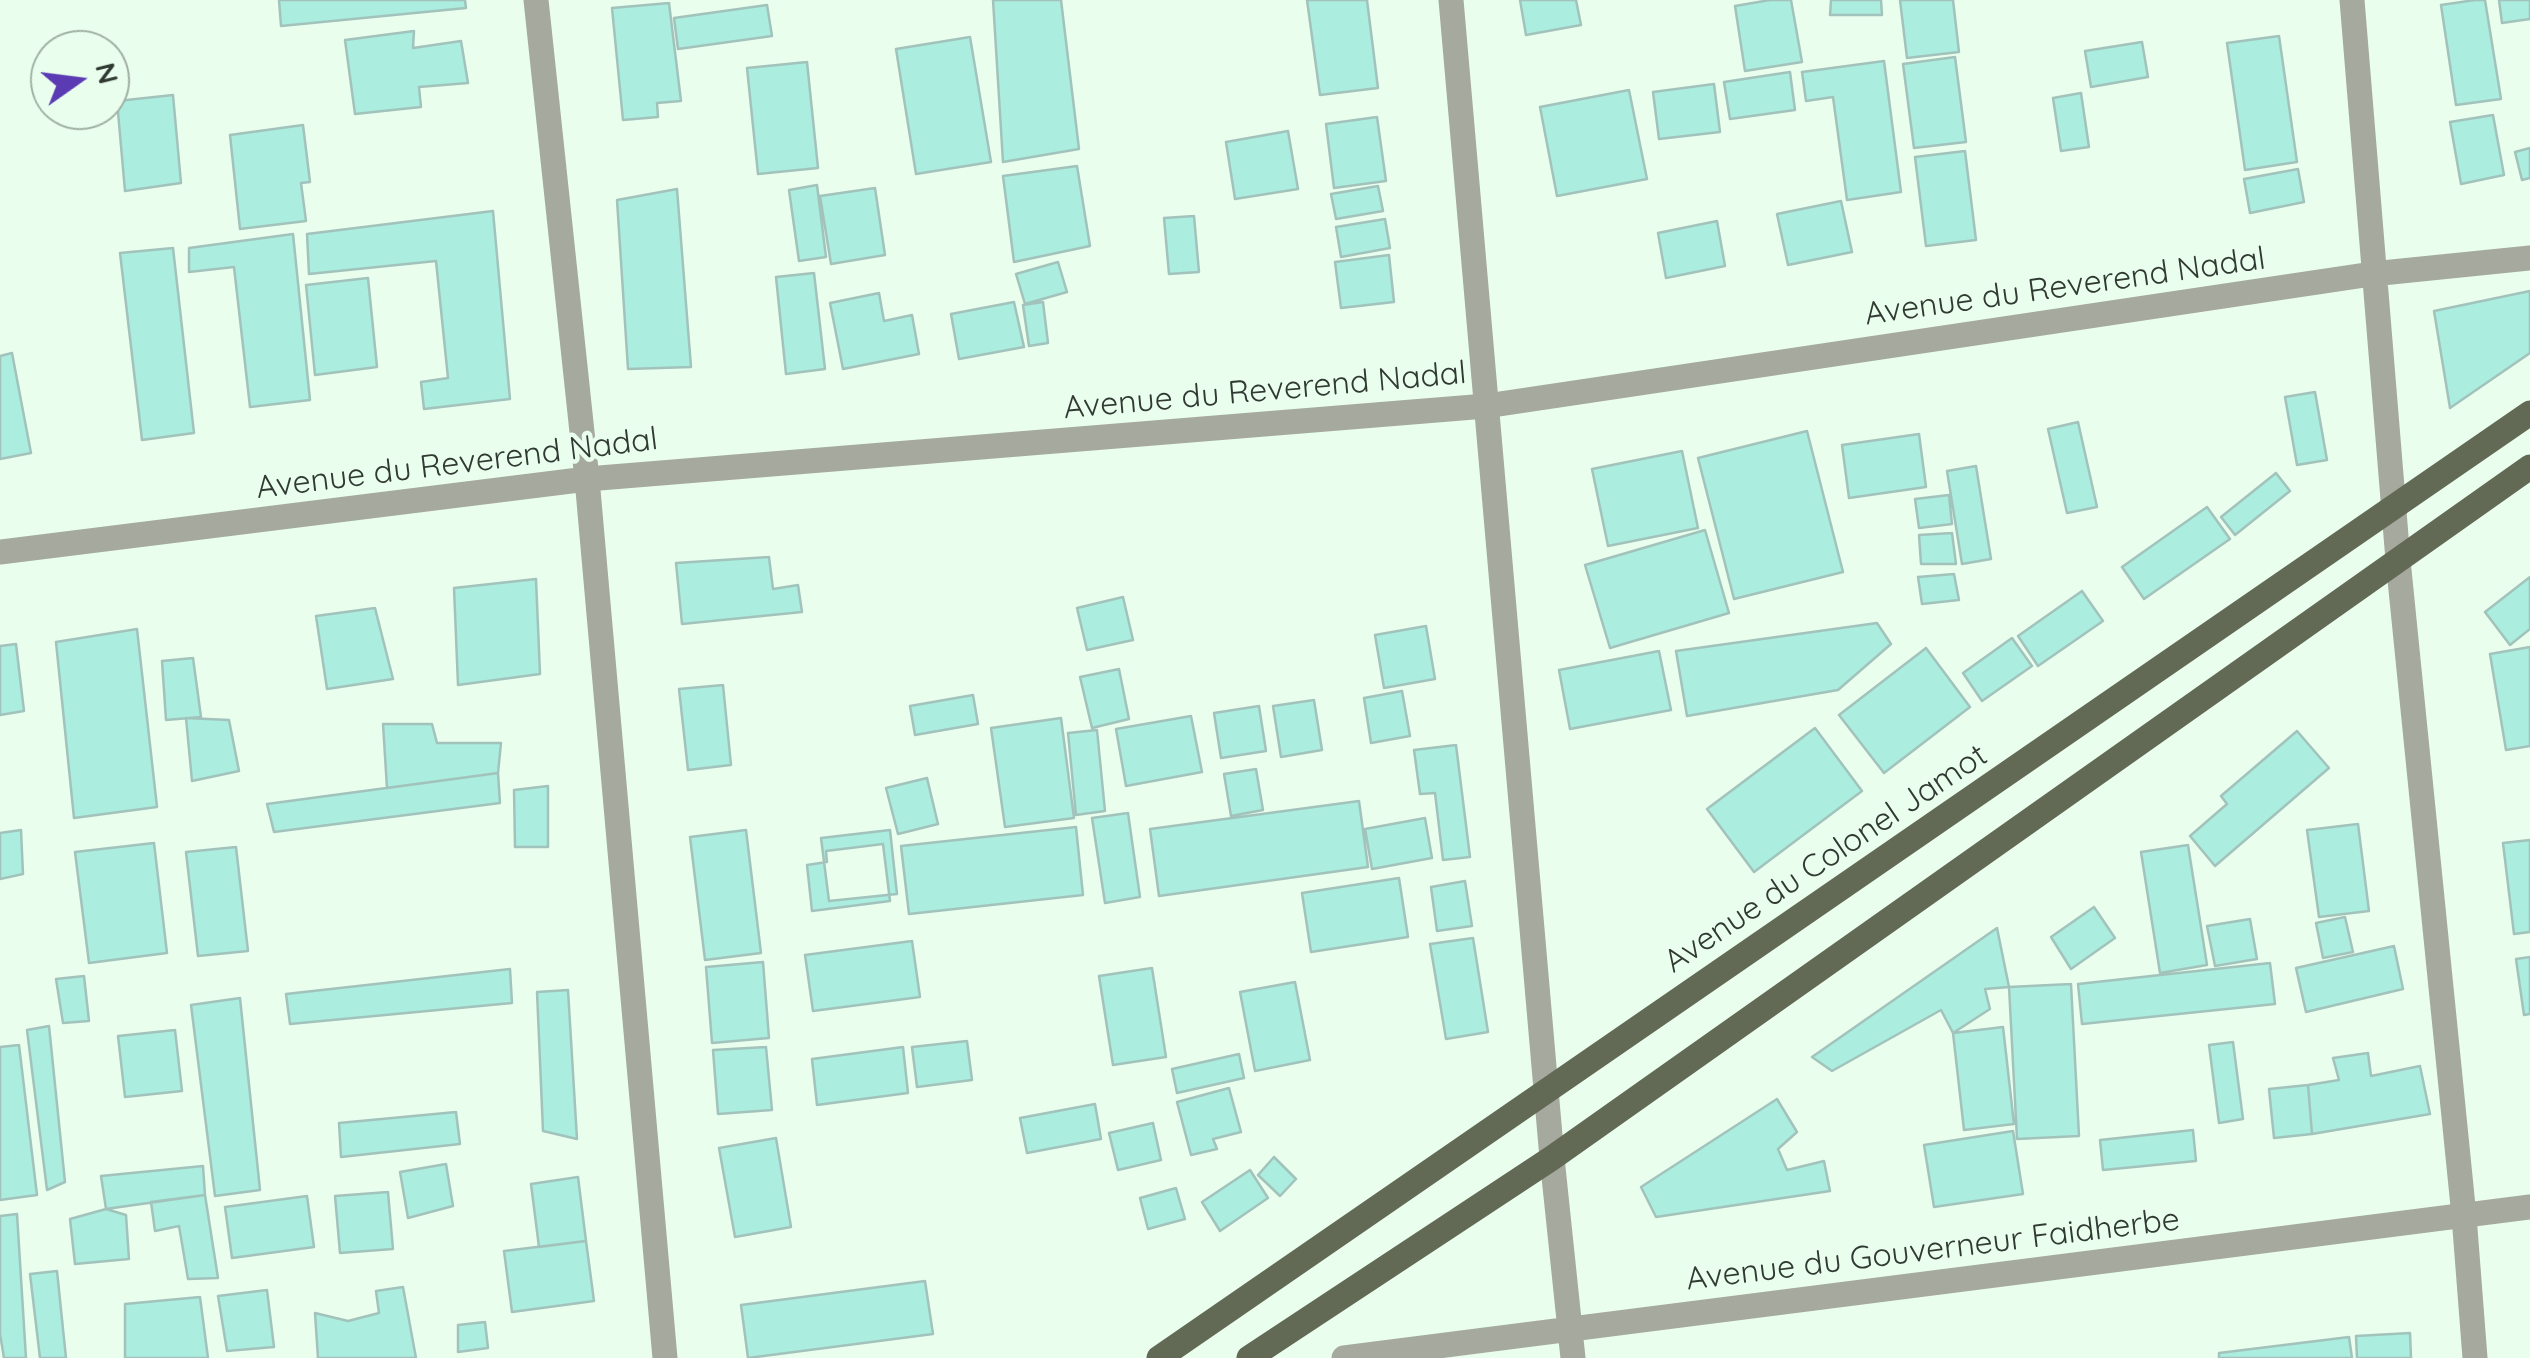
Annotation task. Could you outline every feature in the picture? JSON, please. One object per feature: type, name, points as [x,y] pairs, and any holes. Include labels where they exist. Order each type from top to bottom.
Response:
[{"type":"main road","name":"Avenue du Colonel Jamot","points":[[1159,1358],[2530,413]]},
{"type":"main road","points":[[1249,1358],[1552,1158],[2530,467]]},
{"type":"street","points":[[536,0],[587,478],[665,1358]]},
{"type":"street","points":[[1451,0],[1552,1158],[1573,1358]]},
{"type":"street","points":[[2352,0],[2393,509],[2475,1358]]},
{"type":"street","name":"Avenue du Reverend Nadal","points":[[0,552],[587,478],[1486,406],[2372,274],[2530,258]]},
{"type":"street","name":"Avenue du Gouverneur Faidherbe","points":[[1344,1358],[2530,1207]]},
{"type":"building","points":[[279,0],[465,0],[466,8],[281,26]]},
{"type":"building","points":[[993,0],[1061,0],[1079,149],[1003,162]]},
{"type":"building","points":[[1307,0],[1367,0],[1378,88],[1320,95]]},
{"type":"building","points":[[1520,0],[1576,0],[1581,25],[1526,35]]},
{"type":"building","points":[[1791,0],[1802,62],[1745,71],[1735,6]]},
{"type":"building","points":[[1831,0],[1881,0],[1882,15],[1830,15]]},
{"type":"building","points":[[1900,0],[1953,0],[1959,52],[1907,58]]},
{"type":"building","points":[[2485,0],[2501,99],[2456,105],[2441,5]]},
{"type":"building","points":[[2499,0],[2530,0],[2530,19],[2502,23]]},
{"type":"building","points":[[669,3],[681,101],[657,103],[658,117],[623,120],[612,8]]},
{"type":"building","points":[[767,5],[772,36],[678,49],[674,18]]},
{"type":"building","points":[[414,31],[413,48],[461,41],[468,83],[419,87],[421,107],[355,114],[345,40]]},
{"type":"building","points":[[2279,36],[2297,162],[2245,170],[2227,43]]},
{"type":"building","points":[[970,37],[991,162],[916,174],[896,49]]},
{"type":"building","points":[[2142,42],[2148,77],[2091,87],[2085,51]]},
{"type":"building","points":[[1955,57],[1966,142],[1914,148],[1903,64]]},
{"type":"building","points":[[1884,61],[1901,192],[1847,200],[1833,97],[1806,101],[1802,72]]},
{"type":"building","points":[[807,62],[818,168],[758,174],[747,68]]},
{"type":"building","points":[[1790,72],[1795,110],[1730,119],[1724,82]]},
{"type":"building","points":[[1714,84],[1720,132],[1659,139],[1653,92]]},
{"type":"building","points":[[1629,90],[1647,179],[1557,196],[1540,107]]},
{"type":"building","points":[[2081,93],[2089,147],[2061,151],[2053,98]]},
{"type":"building","points":[[173,95],[181,183],[125,191],[120,130],[130,130],[130,100]]},
{"type":"building","points":[[2493,115],[2504,175],[2461,184],[2450,122]]},
{"type":"building","points":[[1377,117],[1386,181],[1334,188],[1326,124]]},
{"type":"building","points":[[303,125],[310,182],[301,183],[306,221],[240,229],[230,135]]},
{"type":"building","points":[[1288,131],[1298,189],[1235,199],[1226,142]]},
{"type":"building","points":[[2530,148],[2530,178],[2522,180],[2515,152]]},
{"type":"building","points":[[1965,151],[1976,240],[1926,246],[1915,157]]},
{"type":"building","points":[[1077,166],[1090,246],[1014,262],[1003,176]]},
{"type":"building","points":[[2298,169],[2304,202],[2250,213],[2244,179]]},
{"type":"building","points":[[817,185],[826,257],[799,261],[789,190]]},
{"type":"building","points":[[1378,186],[1383,211],[1336,219],[1331,194]]},
{"type":"building","points":[[875,188],[885,255],[831,264],[820,196]]},
{"type":"building","points":[[677,189],[691,367],[628,369],[617,200]]},
{"type":"building","points":[[1841,201],[1852,252],[1788,265],[1777,214]]},
{"type":"building","points":[[493,211],[510,399],[424,409],[421,382],[448,378],[436,261],[309,274],[307,234]]},
{"type":"building","points":[[1194,216],[1199,272],[1169,274],[1164,218]]},
{"type":"building","points":[[1385,219],[1390,248],[1341,257],[1336,227]]},
{"type":"building","points":[[1717,221],[1725,266],[1666,278],[1658,233]]},
{"type":"building","points":[[293,234],[310,400],[250,407],[234,267],[189,272],[189,248]]},
{"type":"building","points":[[173,248],[194,433],[142,440],[120,253]]},
{"type":"building","points":[[1389,255],[1394,302],[1341,308],[1335,262]]},
{"type":"building","points":[[1058,262],[1067,292],[1025,304],[1016,274]]},
{"type":"building","points":[[814,273],[825,369],[786,374],[776,277]]},
{"type":"building","points":[[368,278],[377,367],[315,375],[306,285]]},
{"type":"building","points":[[2530,291],[2530,353],[2450,408],[2434,311]]},
{"type":"building","points":[[879,293],[884,321],[912,315],[919,354],[843,369],[830,303]]},
{"type":"building","points":[[1014,302],[1024,347],[959,359],[951,314]]},
{"type":"building","points":[[1043,302],[1048,343],[1029,346],[1023,305]]},
{"type":"building","points":[[12,353],[31,453],[0,459],[0,356]]},
{"type":"building","points":[[2315,392],[2327,460],[2297,465],[2285,397]]},
{"type":"building","points":[[2078,422],[2097,507],[2067,513],[2048,429]]},
{"type":"building","points":[[1807,431],[1843,572],[1734,599],[1698,458]]},
{"type":"building","points":[[1919,434],[1926,487],[1849,498],[1842,445]]},
{"type":"building","points":[[1682,451],[1698,528],[1608,546],[1592,469]]},
{"type":"building","points":[[1976,466],[1991,559],[1962,564],[1947,471]]},
{"type":"building","points":[[2276,473],[2290,491],[2235,535],[2221,517]]},
{"type":"building","points":[[1949,495],[1952,524],[1919,528],[1915,499]]},
{"type":"building","points":[[2207,507],[2230,539],[2144,599],[2122,567]]},
{"type":"building","points":[[1705,530],[1729,613],[1610,648],[1585,565]]},
{"type":"building","points":[[1952,533],[1956,564],[1921,564],[1919,535]]},
{"type":"building","points":[[769,557],[773,589],[798,585],[802,612],[682,624],[676,563]]},
{"type":"building","points":[[1954,574],[1959,600],[1922,604],[1918,577]]},
{"type":"building","points":[[2530,577],[2530,629],[2510,645],[2485,612]]},
{"type":"building","points":[[536,579],[540,674],[458,685],[454,588]]},
{"type":"building","points":[[2082,591],[2103,621],[2038,666],[2018,636]]},
{"type":"building","points":[[1123,597],[1133,640],[1087,650],[1077,608]]},
{"type":"building","points":[[375,608],[393,679],[327,689],[316,616]]},
{"type":"building","points":[[1877,623],[1891,644],[1838,690],[1687,716],[1676,651]]},
{"type":"building","points":[[1426,626],[1435,679],[1384,688],[1375,635]]},
{"type":"building","points":[[137,629],[157,807],[74,818],[56,642]]},
{"type":"building","points":[[2012,638],[2032,666],[1982,701],[1963,673]]},
{"type":"building","points":[[16,644],[24,711],[0,715],[0,646]]},
{"type":"building","points":[[2530,647],[2530,746],[2506,750],[2490,654]]},
{"type":"building","points":[[1926,648],[1970,707],[1884,773],[1839,715]]},
{"type":"building","points":[[1659,651],[1671,710],[1570,729],[1559,670]]},
{"type":"building","points":[[193,658],[201,717],[166,720],[162,661]]},
{"type":"building","points":[[1119,669],[1129,719],[1092,728],[1080,677]]},
{"type":"building","points":[[723,685],[731,765],[688,770],[679,689]]},
{"type":"building","points":[[1402,691],[1410,736],[1371,743],[1364,698]]},
{"type":"building","points":[[973,695],[978,724],[915,735],[910,706]]},
{"type":"building","points":[[1314,700],[1322,750],[1281,757],[1273,706]]},
{"type":"building","points":[[1259,706],[1266,751],[1221,758],[1214,713]]},
{"type":"building","points":[[1191,716],[1202,772],[1126,786],[1116,729]]},
{"type":"building","points":[[186,718],[229,720],[239,771],[192,781]]},
{"type":"building","points":[[1061,718],[1074,818],[1005,827],[991,728]]},
{"type":"building","points":[[383,724],[432,724],[437,743],[501,743],[498,773],[387,788]]},
{"type":"building","points":[[1815,728],[1862,791],[1754,872],[1707,809]]},
{"type":"building","points":[[1097,730],[1105,811],[1076,815],[1068,733]]},
{"type":"building","points":[[2297,731],[2329,768],[2215,866],[2190,836],[2227,804],[2221,796]]},
{"type":"building","points":[[1456,745],[1470,857],[1443,860],[1435,793],[1420,794],[1414,750]]},
{"type":"building","points":[[1256,769],[1263,810],[1231,816],[1224,774]]},
{"type":"building","points":[[498,773],[500,803],[274,832],[267,804]]},
{"type":"building","points":[[927,778],[938,824],[898,834],[886,788]]},
{"type":"building","points":[[548,786],[548,847],[515,847],[514,790]]},
{"type":"building","points":[[1359,801],[1368,867],[1159,896],[1150,829]]},
{"type":"building","points":[[1128,813],[1140,897],[1105,903],[1092,818]]},
{"type":"building","points":[[1425,818],[1432,858],[1372,869],[1365,829]]},
{"type":"building","points":[[2358,824],[2369,911],[2319,917],[2307,830]]},
{"type":"building","points":[[1076,827],[1083,895],[909,914],[901,846]]},
{"type":"building","points":[[21,830],[23,874],[0,879],[0,833]]},
{"type":"building","points":[[746,830],[761,953],[705,960],[690,837]]},
{"type":"building","points":[[890,830],[897,894],[829,901],[821,838]]},
{"type":"building","points":[[2530,840],[2530,932],[2514,934],[2503,843]]},
{"type":"building","points":[[154,843],[167,953],[89,963],[75,852]]},
{"type":"building","points":[[883,844],[890,901],[812,911],[807,865],[827,862],[826,851]]},
{"type":"building","points":[[2188,845],[2207,965],[2160,973],[2141,852]]},
{"type":"building","points":[[236,847],[248,951],[198,956],[186,852]]},
{"type":"building","points":[[1399,878],[1408,937],[1311,952],[1302,893]]},
{"type":"building","points":[[1465,881],[1472,926],[1437,931],[1431,887]]},
{"type":"building","points":[[2094,907],[2115,938],[2071,969],[2051,937]]},
{"type":"building","points":[[2345,917],[2353,952],[2323,958],[2316,923]]},
{"type":"building","points":[[2250,919],[2257,959],[2215,966],[2207,926]]},
{"type":"building","points":[[1997,928],[2009,987],[1985,989],[1990,1009],[1953,1033],[1941,1010],[1832,1071],[1812,1057]]},
{"type":"building","points":[[1473,938],[1488,1032],[1446,1039],[1430,944]]},
{"type":"building","points":[[912,941],[920,997],[813,1011],[805,955]]},
{"type":"building","points":[[2394,946],[2403,989],[2306,1012],[2296,968]]},
{"type":"building","points":[[2530,957],[2530,1014],[2524,1015],[2516,959]]},
{"type":"building","points":[[763,962],[769,1038],[712,1043],[706,967]]},
{"type":"building","points":[[2270,963],[2275,1004],[2082,1024],[2078,984]]},
{"type":"building","points":[[1152,968],[1166,1057],[1113,1065],[1099,976]]},
{"type":"building","points":[[510,969],[512,1003],[290,1024],[286,994]]},
{"type":"building","points":[[84,976],[89,1021],[63,1023],[56,979]]},
{"type":"building","points":[[1295,982],[1310,1060],[1255,1071],[1240,992]]},
{"type":"building","points":[[2071,984],[2079,1136],[2017,1139],[2009,987]]},
{"type":"building","points":[[568,990],[577,1139],[543,1131],[537,992]]},
{"type":"building","points":[[240,998],[260,1190],[215,1196],[191,1005]]},
{"type":"building","points":[[49,1026],[65,1182],[47,1190],[27,1030]]},
{"type":"building","points":[[2003,1027],[2014,1124],[1964,1130],[1953,1033]]},
{"type":"building","points":[[175,1030],[182,1091],[125,1097],[118,1036]]},
{"type":"building","points":[[967,1041],[972,1080],[917,1087],[912,1047]]},
{"type":"building","points":[[2233,1042],[2243,1119],[2219,1123],[2209,1045]]},
{"type":"building","points":[[19,1045],[37,1195],[0,1200],[0,1047]]},
{"type":"building","points":[[766,1047],[772,1110],[718,1114],[713,1050]]},
{"type":"building","points":[[903,1047],[908,1093],[817,1105],[812,1059]]},
{"type":"building","points":[[2368,1053],[2371,1076],[2420,1066],[2430,1114],[2312,1134],[2308,1085],[2339,1080],[2333,1058]]},
{"type":"building","points":[[1239,1054],[1244,1078],[1177,1093],[1172,1069]]},
{"type":"building","points":[[2308,1085],[2312,1134],[2274,1138],[2269,1089]]},
{"type":"building","points":[[1229,1088],[1241,1132],[1213,1139],[1217,1149],[1191,1155],[1177,1102]]},
{"type":"building","points":[[1777,1099],[1797,1132],[1778,1149],[1787,1170],[1824,1161],[1830,1191],[1656,1217],[1641,1187]]},
{"type":"building","points":[[1095,1104],[1101,1139],[1027,1153],[1020,1118]]},
{"type":"building","points":[[456,1112],[460,1144],[341,1157],[339,1123]]},
{"type":"building","points":[[1153,1123],[1161,1160],[1118,1170],[1109,1133]]},
{"type":"building","points":[[2193,1130],[2196,1161],[2103,1170],[2100,1140]]},
{"type":"building","points":[[2013,1131],[2023,1194],[1934,1207],[1924,1145]]},
{"type":"building","points":[[776,1138],[791,1227],[735,1237],[719,1148]]},
{"type":"building","points":[[1274,1157],[1296,1179],[1280,1196],[1258,1175]]},
{"type":"building","points":[[446,1164],[453,1206],[408,1218],[400,1172]]},
{"type":"building","points":[[203,1166],[205,1195],[106,1209],[101,1176]]},
{"type":"building","points":[[1250,1170],[1268,1198],[1220,1231],[1202,1202]]},
{"type":"building","points":[[578,1177],[586,1241],[539,1247],[531,1184]]},
{"type":"building","points":[[1176,1188],[1185,1219],[1148,1229],[1140,1198]]},
{"type":"building","points":[[388,1192],[393,1249],[340,1253],[335,1196]]},
{"type":"building","points":[[205,1195],[218,1278],[188,1279],[179,1226],[155,1231],[151,1202]]},
{"type":"building","points":[[307,1196],[314,1247],[232,1258],[225,1207]]},
{"type":"building","points":[[106,1209],[126,1215],[129,1259],[75,1264],[70,1219]]},
{"type":"building","points":[[17,1214],[26,1358],[4,1358],[0,1334],[0,1216]]},
{"type":"building","points":[[586,1241],[594,1301],[512,1312],[504,1251]]},
{"type":"building","points":[[57,1271],[66,1358],[40,1358],[30,1274]]},
{"type":"building","points":[[925,1281],[933,1334],[748,1358],[741,1305]]},
{"type":"building","points":[[403,1287],[416,1358],[318,1358],[315,1313],[348,1321],[379,1313],[376,1291]]},
{"type":"building","points":[[267,1290],[274,1347],[227,1351],[218,1296]]},
{"type":"building","points":[[200,1297],[208,1358],[125,1358],[125,1304]]},
{"type":"building","points":[[485,1322],[488,1348],[458,1352],[458,1325]]},
{"type":"building","points":[[2410,1333],[2411,1358],[2357,1358],[2356,1336]]},
{"type":"building","points":[[2349,1337],[2352,1358],[2219,1358],[2219,1353]]}]
